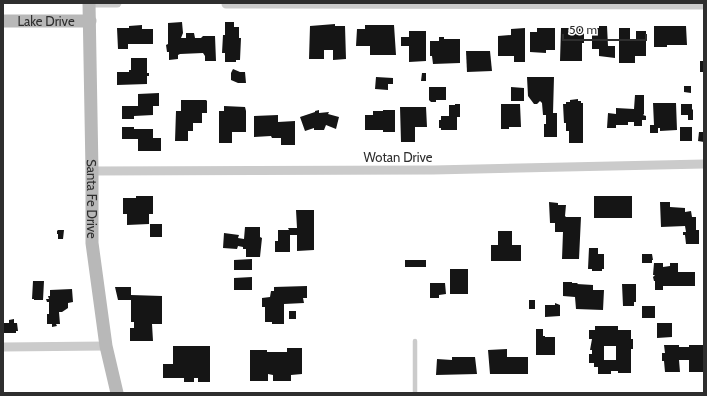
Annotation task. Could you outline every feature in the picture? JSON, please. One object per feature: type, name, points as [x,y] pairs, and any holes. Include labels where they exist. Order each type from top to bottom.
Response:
[{"type":"main road","name":"Santa Fe Drive","points":[[89,3],[92,242],[106,346],[117,393]]},
{"type":"main road","name":"Lake Drive","points":[[3,21],[90,21]]},
{"type":"street","points":[[89,3],[117,3]]},
{"type":"street","points":[[226,4],[704,5]]},
{"type":"street","name":"Wotan Drive","points":[[92,171],[433,170],[704,164]]},
{"type":"street","points":[[3,347],[106,346]]},
{"type":"lane","points":[[415,342],[415,393]]},
{"type":"building","points":[[182,22],[183,33],[181,38],[186,38],[186,33],[194,33],[195,38],[215,36],[216,61],[205,61],[205,56],[203,53],[180,54],[178,55],[178,59],[169,60],[169,52],[167,52],[166,45],[168,44],[168,23]]},
{"type":"building","points":[[225,22],[234,22],[234,27],[239,27],[239,38],[241,38],[240,60],[236,60],[236,62],[225,62],[225,53],[222,53],[223,35],[225,35]]},
{"type":"building","points":[[335,24],[335,26],[345,26],[346,59],[333,60],[333,50],[324,50],[324,59],[309,59],[310,26]]},
{"type":"building","points":[[142,25],[142,29],[153,29],[153,44],[128,44],[128,49],[118,49],[117,28],[129,28],[129,26]]},
{"type":"building","points":[[365,25],[394,25],[396,55],[370,55],[370,46],[356,46],[357,29],[365,29]]},
{"type":"building","points":[[599,26],[607,26],[608,46],[615,46],[615,58],[599,56],[599,49],[592,49],[592,28],[599,28]]},
{"type":"building","points":[[654,26],[686,26],[687,45],[667,45],[667,47],[654,47]]},
{"type":"building","points":[[525,28],[525,62],[514,62],[514,56],[498,56],[498,36],[511,35],[511,29]]},
{"type":"building","points":[[537,28],[555,28],[555,50],[546,50],[546,53],[530,52],[530,32],[537,32]]},
{"type":"building","points":[[561,28],[584,28],[582,61],[560,61]]},
{"type":"building","points":[[619,28],[630,28],[630,39],[636,39],[636,31],[646,31],[646,56],[635,56],[635,63],[619,63]]},
{"type":"building","points":[[409,31],[426,31],[426,61],[409,62],[409,46],[401,46],[401,37],[409,37]]},
{"type":"building","points":[[439,37],[444,37],[444,39],[460,39],[460,63],[433,64],[432,56],[430,56],[430,41],[439,41]]},
{"type":"building","points":[[466,51],[490,51],[492,71],[467,72]]},
{"type":"building","points":[[131,58],[147,58],[147,73],[149,73],[149,76],[147,76],[147,84],[117,85],[117,72],[129,72],[129,70],[131,70]]},
{"type":"building","points":[[700,61],[704,61],[704,72],[700,72]]},
{"type":"building","points":[[233,69],[240,72],[245,72],[246,83],[238,83],[231,80],[231,73]]},
{"type":"building","points":[[422,73],[426,73],[426,81],[421,81]]},
{"type":"building","points":[[376,77],[393,78],[393,84],[388,84],[388,90],[375,89]]},
{"type":"building","points":[[527,77],[554,77],[553,113],[557,113],[557,137],[544,137],[546,115],[543,115],[542,103],[540,101],[537,104],[534,104],[528,96]]},
{"type":"building","points":[[684,86],[691,86],[691,93],[684,92]]},
{"type":"building","points":[[429,87],[446,87],[446,100],[436,100],[436,102],[431,102],[429,100]]},
{"type":"building","points":[[511,87],[524,88],[524,101],[511,101]]},
{"type":"building","points":[[159,93],[159,106],[153,106],[153,115],[134,116],[134,119],[122,119],[122,106],[138,106],[138,94]]},
{"type":"building","points":[[635,95],[644,95],[643,115],[646,116],[646,120],[642,120],[642,126],[634,126],[634,122],[628,122],[628,125],[616,125],[616,128],[607,128],[608,113],[616,114],[616,108],[634,109]]},
{"type":"building","points":[[578,99],[578,101],[583,103],[583,143],[569,143],[569,131],[566,131],[566,123],[564,123],[563,104],[570,102],[570,100]]},
{"type":"building","points":[[181,100],[207,101],[207,113],[202,113],[202,123],[193,123],[193,131],[188,131],[188,141],[175,141],[176,111],[181,111]]},
{"type":"building","points":[[653,103],[676,103],[677,130],[660,131],[660,128],[658,128],[658,133],[650,133],[650,125],[654,125]]},
{"type":"building","points":[[460,104],[460,117],[457,117],[457,130],[441,130],[441,128],[439,128],[439,120],[441,120],[441,116],[449,116],[449,105]]},
{"type":"building","points":[[501,104],[520,104],[521,127],[501,129]]},
{"type":"building","points":[[681,104],[692,104],[693,120],[688,120],[688,115],[681,115]]},
{"type":"building","points":[[224,106],[245,107],[246,111],[246,132],[232,132],[232,143],[219,143],[219,111],[224,111]]},
{"type":"building","points":[[400,107],[426,107],[427,127],[415,127],[415,142],[401,142]]},
{"type":"building","points":[[319,110],[319,113],[329,112],[328,114],[339,117],[336,129],[326,125],[324,130],[314,130],[314,128],[305,131],[300,117]]},
{"type":"building","points":[[395,110],[395,132],[365,130],[365,115],[373,115],[373,111]]},
{"type":"building","points":[[278,115],[278,122],[295,121],[295,145],[281,145],[281,138],[272,138],[271,136],[254,137],[254,116]]},
{"type":"building","points":[[122,127],[134,127],[134,129],[153,129],[153,138],[161,138],[161,151],[138,151],[138,139],[122,139]]},
{"type":"building","points":[[680,127],[692,127],[692,141],[680,141]]},
{"type":"building","points":[[699,132],[704,132],[704,142],[698,141]]},
{"type":"building","points":[[136,196],[153,196],[153,214],[149,214],[149,224],[127,225],[127,214],[123,214],[123,198],[136,198]]},
{"type":"building","points":[[594,196],[632,196],[632,218],[594,218]]},
{"type":"building","points":[[549,202],[558,203],[558,205],[566,205],[566,217],[581,217],[579,259],[562,259],[563,232],[555,232],[555,223],[550,223]]},
{"type":"building","points":[[660,202],[670,202],[670,207],[685,208],[685,212],[691,211],[692,217],[696,217],[696,230],[699,230],[699,244],[686,244],[685,235],[683,235],[683,232],[686,232],[685,226],[661,227]]},
{"type":"building","points":[[296,210],[314,210],[314,250],[297,251],[297,235],[290,235],[290,252],[275,252],[275,241],[278,241],[278,230],[297,228]]},
{"type":"building","points":[[150,224],[162,224],[162,237],[150,237]]},
{"type":"building","points":[[245,227],[260,227],[260,237],[262,238],[260,257],[246,257],[246,249],[243,249],[243,247],[238,246],[237,249],[223,248],[224,233],[239,235],[238,238],[244,239]]},
{"type":"building","points":[[58,230],[64,230],[63,239],[58,239]]},
{"type":"building","points":[[498,231],[512,231],[512,245],[521,245],[521,261],[491,261],[491,245],[498,245]]},
{"type":"building","points":[[589,248],[598,248],[598,254],[604,254],[604,269],[602,269],[602,271],[592,271],[592,269],[588,269]]},
{"type":"building","points":[[642,254],[652,254],[652,263],[642,263]]},
{"type":"building","points":[[252,259],[252,270],[234,270],[234,260]]},
{"type":"building","points":[[405,260],[426,260],[426,267],[405,267]]},
{"type":"building","points":[[654,263],[663,263],[663,267],[670,266],[670,263],[678,263],[678,272],[695,272],[695,286],[663,286],[663,290],[655,290],[655,281],[653,277],[655,275],[653,275]]},
{"type":"building","points":[[450,269],[468,269],[468,294],[450,294]]},
{"type":"building","points":[[252,277],[252,290],[234,290],[234,278]]},
{"type":"building","points":[[33,281],[44,281],[43,300],[32,299]]},
{"type":"building","points":[[563,282],[593,285],[593,290],[604,290],[603,310],[576,309],[575,297],[563,296]]},
{"type":"building","points":[[430,283],[445,283],[446,294],[439,295],[439,298],[430,298]]},
{"type":"building","points":[[622,284],[636,284],[636,302],[634,302],[634,306],[623,306]]},
{"type":"building","points":[[307,286],[307,298],[303,298],[304,303],[284,304],[284,324],[272,324],[272,322],[265,322],[265,307],[262,307],[262,298],[270,297],[271,291],[274,291],[274,287]]},
{"type":"building","points":[[115,287],[131,287],[131,295],[162,296],[162,324],[152,324],[153,341],[130,341],[130,328],[134,328],[134,322],[131,322],[131,300],[118,300]]},
{"type":"building","points":[[72,289],[73,302],[68,303],[68,308],[62,312],[59,312],[60,324],[56,324],[57,326],[52,327],[52,324],[47,324],[49,302],[47,302],[46,299],[49,299],[48,296],[50,296],[50,290]]},
{"type":"building","points":[[529,300],[535,300],[535,309],[529,309]]},
{"type":"building","points":[[555,303],[560,305],[560,316],[545,317],[545,305],[555,305]]},
{"type":"building","points":[[642,306],[655,306],[655,318],[642,318]]},
{"type":"building","points":[[289,311],[296,311],[296,319],[289,319]]},
{"type":"building","points":[[14,319],[14,323],[17,323],[18,331],[16,331],[16,333],[3,333],[3,323],[9,323],[9,320]]},
{"type":"building","points":[[657,323],[672,323],[672,337],[657,338]]},
{"type":"building","points":[[595,326],[618,326],[618,330],[631,330],[633,349],[631,349],[631,373],[618,373],[618,371],[611,371],[611,374],[598,374],[598,367],[594,367],[594,363],[589,363],[589,354],[592,354],[592,350],[590,350],[592,339],[589,339],[589,330],[595,330]],"holes":[[[604,346],[616,346],[616,360],[604,360]]]},
{"type":"building","points":[[536,329],[543,329],[543,336],[545,337],[555,337],[555,355],[536,355]]},
{"type":"building","points":[[664,345],[689,347],[689,345],[703,345],[704,372],[689,372],[689,360],[679,360],[680,372],[665,372],[664,361],[662,361],[662,353],[665,353]]},
{"type":"building","points":[[173,346],[210,346],[210,382],[198,382],[198,378],[194,378],[194,382],[184,382],[184,378],[163,378],[163,364],[173,364]]},
{"type":"building","points":[[287,348],[302,348],[302,374],[291,375],[291,381],[273,381],[273,375],[268,374],[268,381],[250,381],[250,350],[287,352]]},
{"type":"building","points":[[507,349],[507,357],[528,357],[528,374],[490,374],[488,350]]},
{"type":"building","points":[[452,357],[475,357],[477,374],[436,375],[437,359],[452,360]]}]
